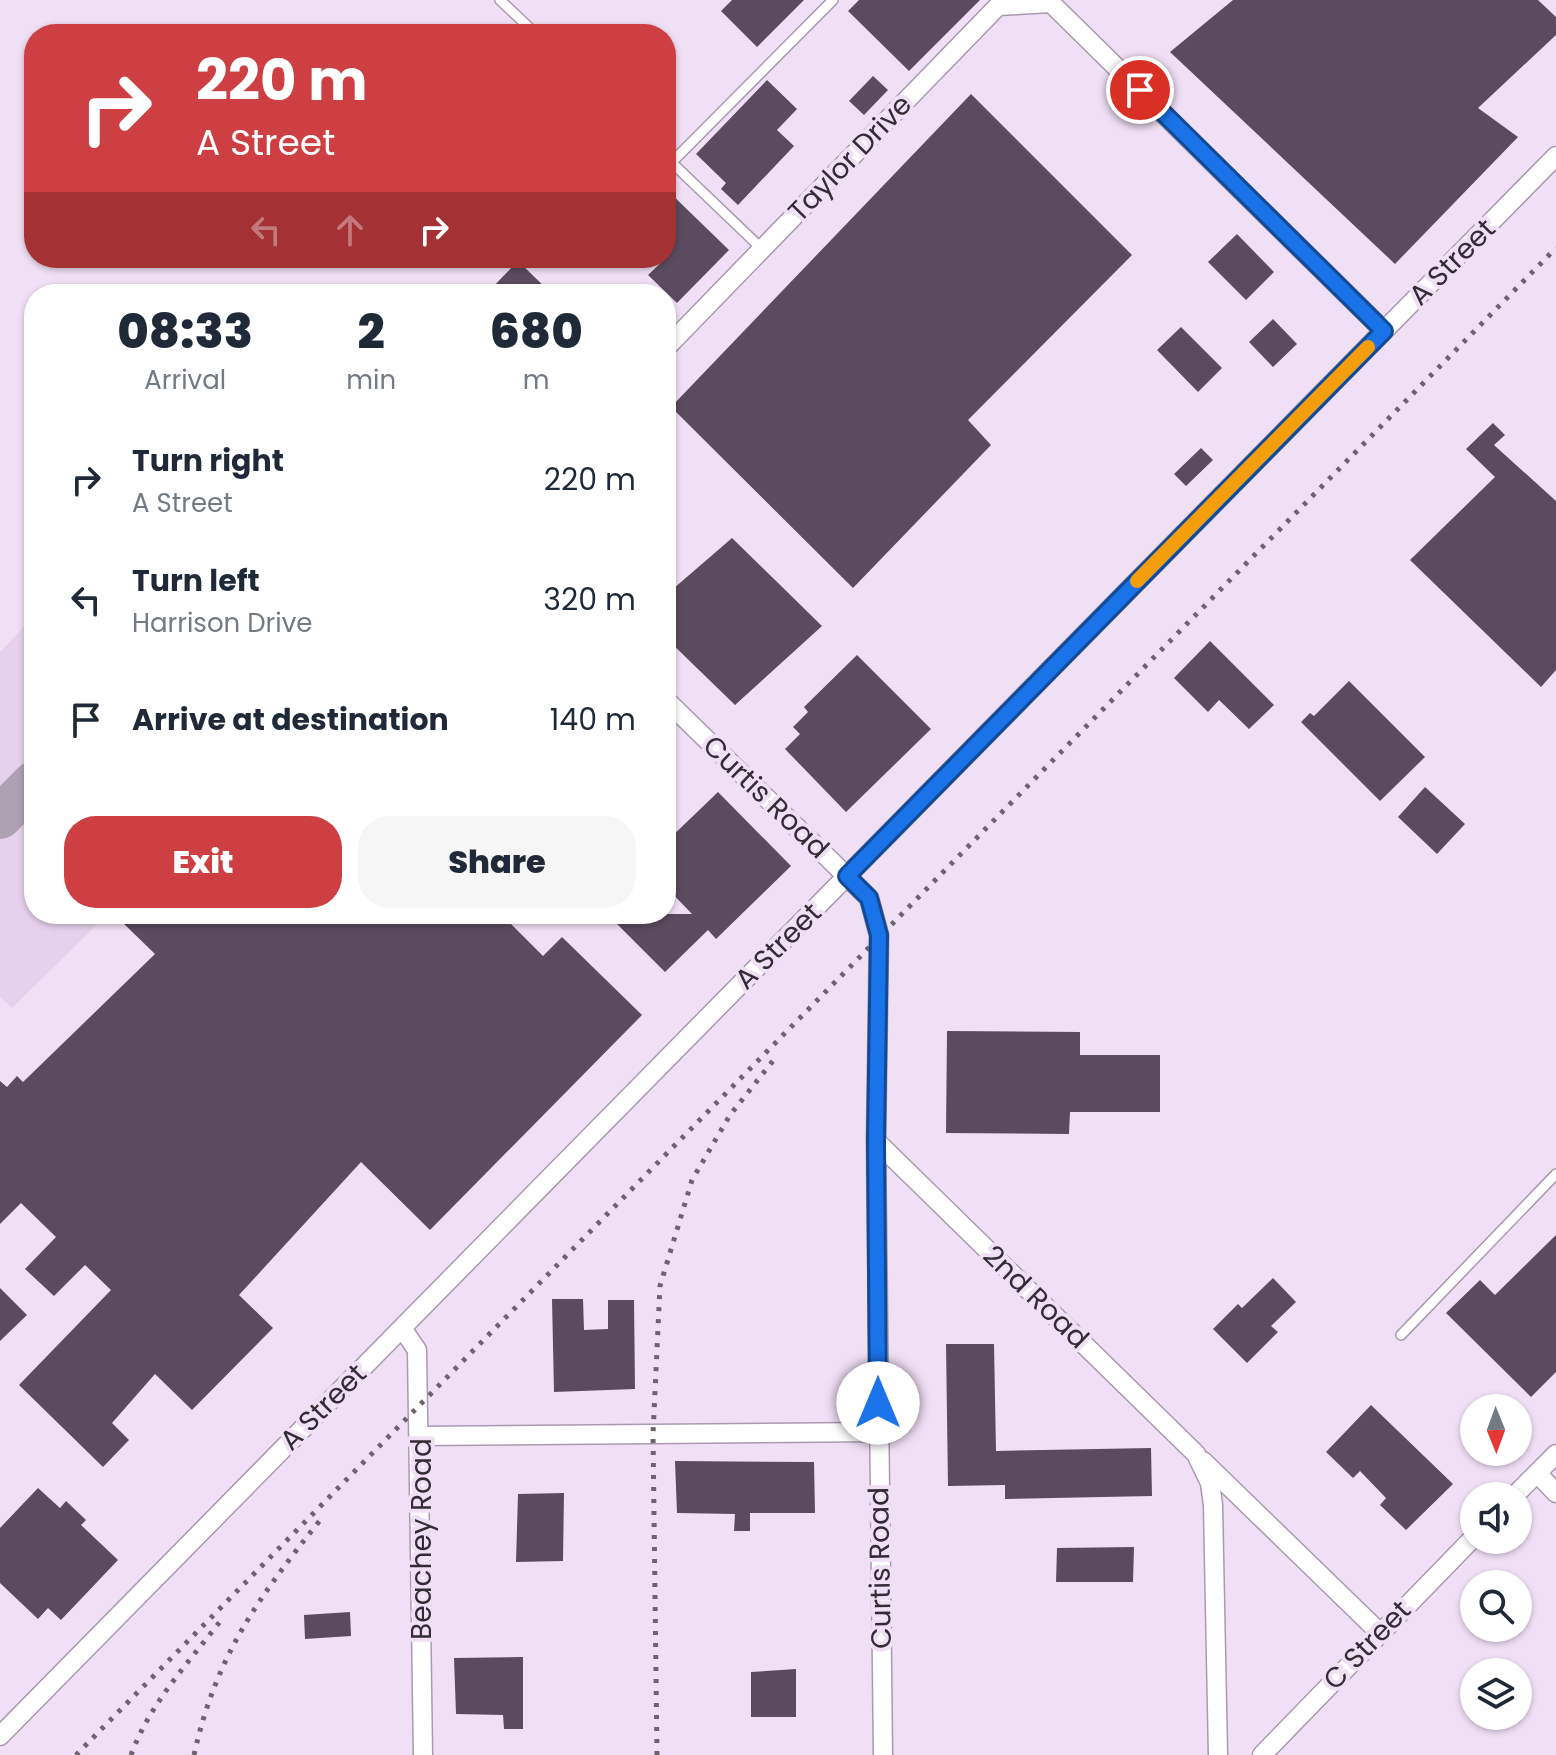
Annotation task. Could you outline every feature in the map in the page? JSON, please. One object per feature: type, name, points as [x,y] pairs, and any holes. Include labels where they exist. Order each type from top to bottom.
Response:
[{"type":"street","name":"Taylor Drive","points":[[676,337],[998,6],[1049,1]]},
{"type":"street","points":[[1049,1],[1384,331]]},
{"type":"street","name":"A Street","points":[[0,1736],[1556,156]]},
{"type":"street","name":"Curtis Road","points":[[676,710],[869,898],[879,935],[876,1141],[883,1755]]},
{"type":"street","name":"2nd Road","points":[[876,1141],[1379,1632]]},
{"type":"street","name":"Beachey Road","points":[[402,1328],[417,1350],[423,1755]]},
{"type":"street","points":[[420,1436],[878,1432]]},
{"type":"street","name":"2nd Road","points":[[1196,1454],[1210,1483],[1213,1505],[1218,1755]]},
{"type":"street","points":[[1528,1482],[1556,1454]]},
{"type":"street","points":[[1537,1473],[1556,1493]]},
{"type":"street","name":"C Street","points":[[1262,1755],[1460,1551]]},
{"type":"lane","points":[[500,0],[525,24]]},
{"type":"lane","points":[[676,153],[833,0]]},
{"type":"lane","points":[[676,167],[761,248]]},
{"type":"lane","points":[[1401,1335],[1556,1174]]},
{"type":"shaded area","points":[[24,627],[24,924],[98,924],[12,1008],[0,997],[0,652]]},
{"type":"building","points":[[732,0],[804,0],[757,47],[721,11]]},
{"type":"building","points":[[859,0],[980,0],[909,71],[848,11]]},
{"type":"building","points":[[1233,0],[1538,0],[1556,17],[1556,35],[1478,108],[1518,137],[1395,264],[1170,52]]},
{"type":"building","points":[[873,76],[888,90],[864,115],[849,101]]},
{"type":"building","points":[[767,80],[797,109],[777,130],[794,146],[738,205],[721,189],[726,183],[696,154]]},
{"type":"building","points":[[971,94],[1132,255],[968,420],[991,445],[853,588],[676,412],[676,402]]},
{"type":"building","points":[[676,199],[729,250],[677,303],[676,284],[657,284],[648,275],[655,268],[676,268]]},
{"type":"building","points":[[1237,234],[1274,272],[1246,300],[1208,262]]},
{"type":"building","points":[[511,268],[525,268],[542,284],[496,284]]},
{"type":"building","points":[[1273,319],[1297,344],[1273,367],[1249,342]]},
{"type":"building","points":[[1181,327],[1222,368],[1198,392],[1157,350]]},
{"type":"building","points":[[1493,423],[1505,435],[1494,445],[1556,501],[1556,670],[1541,687],[1410,560],[1495,477],[1466,449]]},
{"type":"building","points":[[1201,448],[1213,460],[1186,486],[1174,474]]},
{"type":"building","points":[[732,538],[822,626],[735,705],[676,648],[676,586]]},
{"type":"building","points":[[1210,641],[1274,705],[1249,729],[1219,700],[1208,712],[1174,678]]},
{"type":"building","points":[[857,655],[931,729],[846,812],[785,749],[800,734],[793,727],[808,712],[804,707]]},
{"type":"building","points":[[1349,681],[1425,757],[1380,801],[1301,722],[1310,713],[1314,716]]},
{"type":"building","points":[[1425,787],[1465,824],[1437,854],[1398,817]]},
{"type":"building","points":[[718,792],[791,866],[716,939],[708,930],[665,972],[617,924],[676,924],[676,914],[692,914],[676,897],[676,832]]},
{"type":"building","points":[[124,924],[511,924],[543,956],[562,937],[642,1015],[430,1230],[361,1162],[239,1295],[273,1328],[192,1410],[155,1374],[112,1423],[129,1440],[103,1467],[19,1385],[111,1290],[85,1265],[54,1296],[25,1269],[56,1237],[21,1203],[0,1224],[0,1081],[7,1087],[17,1076],[23,1082],[155,954]]},
{"type":"building","points":[[947,1031],[1080,1032],[1080,1055],[1160,1055],[1160,1112],[1070,1112],[1069,1134],[946,1133]]},
{"type":"building","points":[[1556,1235],[1556,1372],[1532,1396],[1446,1313],[1480,1280],[1495,1295]]},
{"type":"building","points":[[1273,1278],[1296,1302],[1271,1326],[1278,1332],[1247,1363],[1213,1329],[1238,1304],[1242,1308]]},
{"type":"building","points":[[0,1288],[27,1315],[0,1341]]},
{"type":"building","points":[[552,1299],[583,1299],[584,1330],[608,1329],[608,1300],[634,1300],[635,1389],[554,1392]]},
{"type":"building","points":[[946,1344],[994,1344],[996,1451],[1151,1448],[1152,1496],[1005,1499],[1005,1485],[948,1486]]},
{"type":"building","points":[[1371,1405],[1453,1484],[1406,1530],[1380,1505],[1386,1498],[1360,1471],[1353,1478],[1326,1452]]},
{"type":"building","points":[[675,1461],[814,1462],[815,1513],[750,1513],[750,1531],[734,1531],[735,1514],[677,1513]]},
{"type":"building","points":[[38,1488],[60,1508],[66,1501],[86,1520],[81,1525],[118,1560],[61,1620],[48,1608],[38,1619],[0,1583],[0,1528]]},
{"type":"building","points":[[564,1493],[563,1561],[516,1562],[518,1494]]},
{"type":"building","points":[[1134,1547],[1133,1582],[1056,1582],[1057,1548]]},
{"type":"building","points":[[350,1612],[351,1636],[305,1639],[304,1615]]},
{"type":"building","points":[[523,1657],[523,1729],[504,1729],[503,1715],[456,1714],[454,1658]]},
{"type":"building","points":[[796,1669],[796,1717],[751,1717],[751,1672]]},
{"type":"taxiway","points":[[0,817],[24,793]]},
{"type":"railway","points":[[76,1755],[1556,248]]},
{"type":"railway","points":[[657,1755],[653,1434],[660,1286],[692,1180],[730,1115],[776,1057]]},
{"type":"railway","points":[[194,1755],[214,1687],[242,1629],[321,1519]]},
{"type":"railway","points":[[131,1755],[159,1700],[222,1619]]},
{"type":"slow traffic","points":[[1137,581],[1368,347]]},
{"type":"route","points":[[878,1403],[876,1141],[879,935],[869,898],[847,876],[1384,331],[1140,90]]}]
